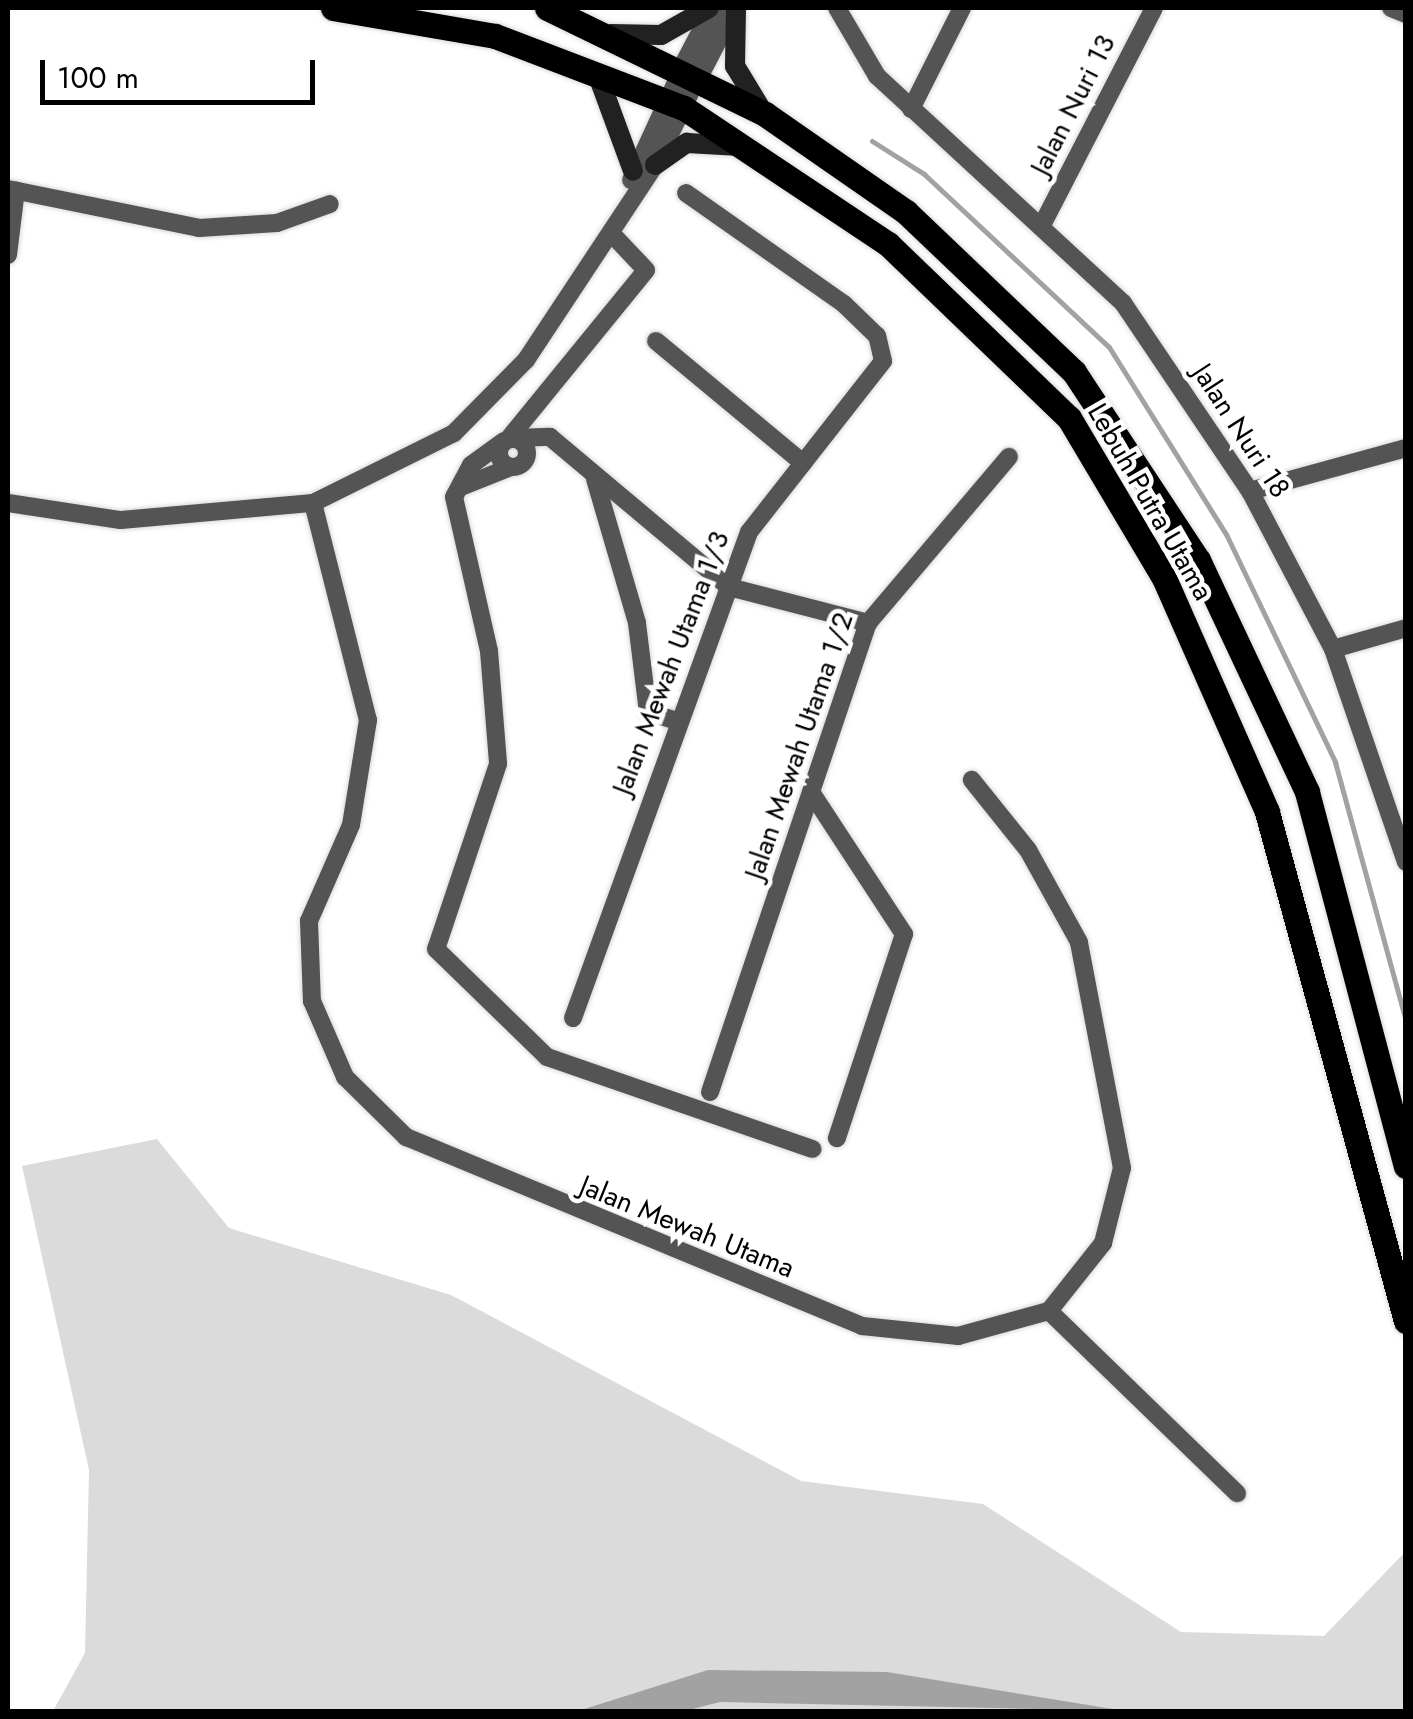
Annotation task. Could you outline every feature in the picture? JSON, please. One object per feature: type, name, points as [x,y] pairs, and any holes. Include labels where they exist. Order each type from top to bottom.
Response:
[{"type":"main road","name":"Lebuh Putra Utama","points":[[333,8],[495,36],[676,104],[888,244],[1048,396],[1164,578],[1267,812],[1406,1320]]},
{"type":"main road","name":"Lebuh Putra Utama","points":[[547,8],[691,72],[764,114],[906,212],[1074,372],[1198,560],[1307,792],[1406,1166]]},
{"type":"main road","points":[[586,24],[661,35],[712,8]]},
{"type":"main road","points":[[735,8],[735,66],[764,114]]},
{"type":"main road","points":[[596,73],[633,171]]},
{"type":"main road","points":[[656,165],[687,144],[742,146]]},
{"type":"street","points":[[8,503],[121,520],[313,503],[454,433],[526,360],[656,165],[712,8]]},
{"type":"street","points":[[691,72],[735,8]]},
{"type":"street","name":"Jalan Nuri 18","points":[[837,8],[876,76],[1123,302],[1250,491],[1332,648],[1406,862]]},
{"type":"street","points":[[911,109],[962,8]]},
{"type":"street","name":"Jalan Nuri 13","points":[[1040,228],[1154,8]]},
{"type":"street","points":[[1392,8],[1406,14]]},
{"type":"street","points":[[616,226],[633,171],[676,104]]},
{"type":"street","points":[[8,255],[12,189],[199,228],[277,223],[330,204]]},
{"type":"street","name":"Jalan Mewah Utama 1/3","points":[[573,1018],[676,720],[748,532],[883,361],[877,336],[844,304],[686,193]]},
{"type":"street","points":[[518,464],[498,456],[646,270],[616,226]]},
{"type":"street","points":[[656,341],[802,463]]},
{"type":"street","points":[[813,1149],[546,1057],[436,949],[498,764],[489,651],[453,508],[458,488],[509,439],[536,432],[730,587],[868,622]]},
{"type":"street","points":[[1250,491],[1406,448]]},
{"type":"street","points":[[458,488],[563,451]]},
{"type":"street","name":"Jalan Mewah Utama 1/2","points":[[710,1092],[868,622],[1009,457]]},
{"type":"street","points":[[595,478],[637,622],[648,712],[676,720]]},
{"type":"street","name":"Jalan Mewah Utama","points":[[313,503],[368,720],[351,825],[309,921],[312,1000],[345,1076],[406,1137],[862,1326],[958,1336],[1048,1311]]},
{"type":"street","points":[[1332,648],[1406,628]]},
{"type":"street","points":[[972,780],[1028,850],[1079,942],[1108,1060],[1122,1168],[1103,1243],[1048,1311],[1238,1494]]},
{"type":"street","points":[[811,792],[904,934],[837,1138]]},
{"type":"shaded area","points":[[157,1139],[229,1228],[451,1295],[801,1481],[983,1504],[1181,1632],[1324,1636],[1405,1552],[1405,1711],[53,1711],[85,1653],[89,1470],[22,1166]]},
{"type":"shaded area","points":[[708,1670],[887,1672],[1125,1711],[720,1702],[685,1711],[578,1711]]},
{"type":"waterway","points":[[872,141],[924,174],[1109,347],[1226,534],[1335,762],[1406,1021]]}]
